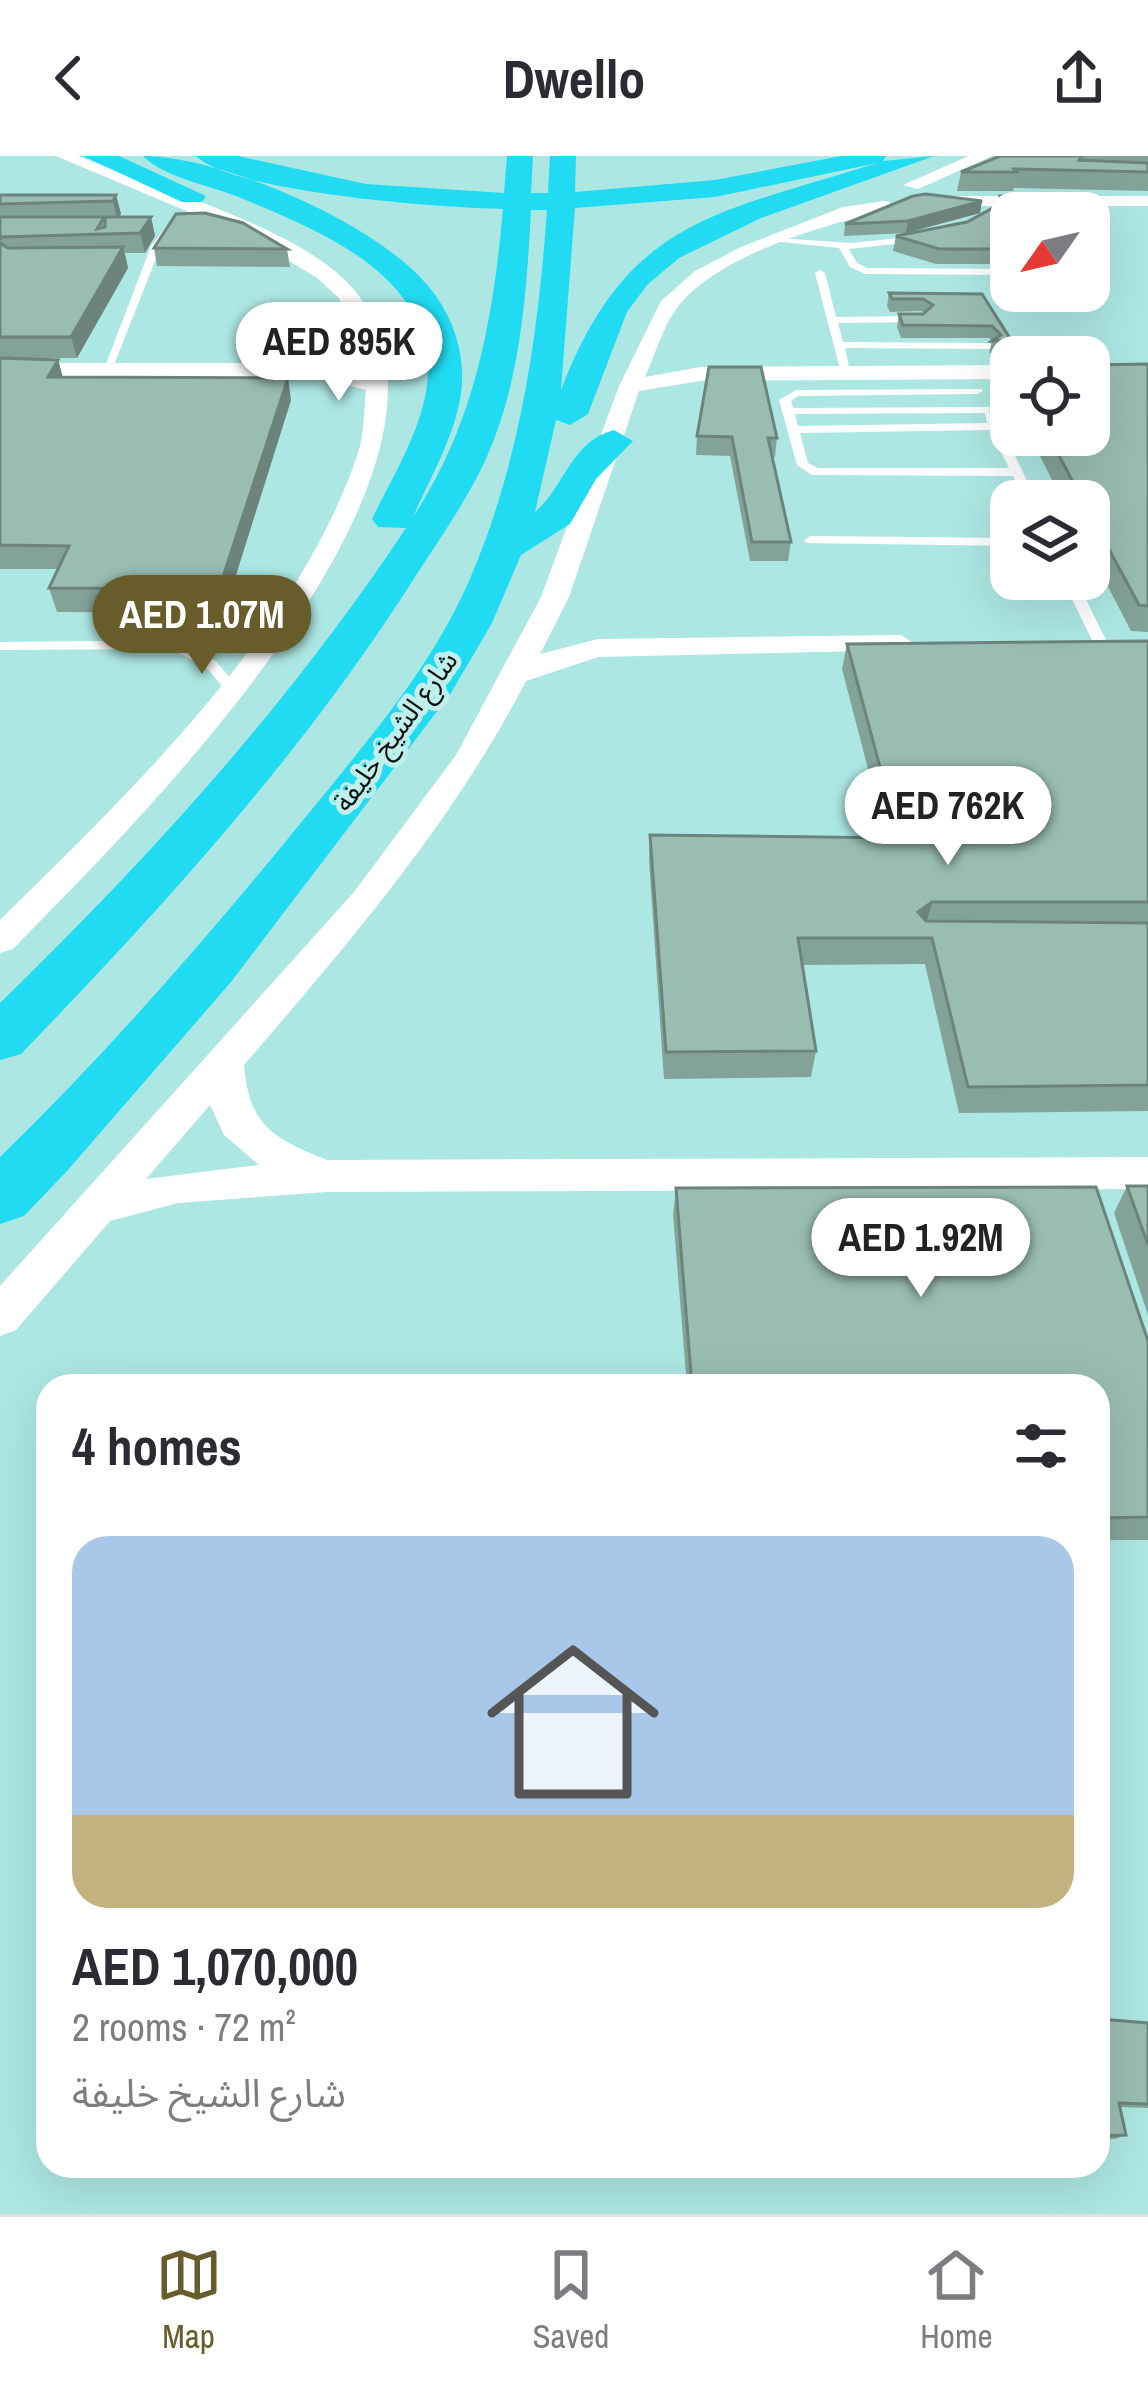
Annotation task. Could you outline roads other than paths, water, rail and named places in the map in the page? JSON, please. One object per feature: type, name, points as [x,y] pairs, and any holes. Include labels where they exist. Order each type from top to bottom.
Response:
[{"type":"highway","points":[[96,156],[312,246],[366,281],[428,304],[445,351],[445,377],[418,462],[371,564],[370,618]]},
{"type":"highway","points":[[156,156],[351,239],[402,298]]},
{"type":"highway","points":[[209,156],[357,188],[529,200],[722,188],[873,156]]},
{"type":"highway","points":[[0,1040],[185,844],[370,618],[467,459],[490,399],[510,300],[520,156]]},
{"type":"highway","name":"شارع الشيخ خليفة","points":[[0,1198],[65,1134],[225,954],[420,706],[455,649],[502,548],[556,340],[563,156]]},
{"type":"highway","points":[[530,452],[561,430],[613,309],[656,262],[718,226],[917,171]]},
{"type":"highway","points":[[411,370],[410,436],[418,462]]},
{"type":"highway","points":[[502,548],[556,516],[580,473],[614,441]]},
{"type":"street","points":[[0,940],[123,817],[233,691],[282,625],[361,480],[373,444],[379,386],[377,354],[364,318],[341,287],[296,256],[214,220],[169,223],[64,156]]},
{"type":"street","points":[[902,207],[865,200],[861,192],[917,171],[984,156]]},
{"type":"street","points":[[917,171],[934,201]]},
{"type":"street","points":[[0,1317],[379,882],[471,757],[555,597],[657,321],[683,289],[724,262],[849,211],[934,201],[988,209],[1148,201]]},
{"type":"street","points":[[644,353],[700,374]]},
{"type":"street","points":[[314,370],[377,354]]},
{"type":"street","points":[[0,370],[314,370],[379,386]]},
{"type":"street","points":[[630,386],[700,374],[845,371],[972,381],[990,377]]},
{"type":"street","points":[[555,597],[571,617],[594,631],[671,644]]},
{"type":"street","points":[[514,675],[578,651],[671,644],[934,644]]},
{"type":"street","points":[[224,1065],[228,1107],[250,1140],[326,1176]]},
{"type":"street","points":[[95,1208],[178,1187],[326,1176],[1090,1184],[1148,1173]]},
{"type":"lane","points":[[106,370],[169,223]]},
{"type":"lane","points":[[777,241],[843,246],[936,236]]},
{"type":"lane","points":[[843,246],[853,265],[866,271],[990,272]]},
{"type":"lane","points":[[128,260],[151,260]]},
{"type":"lane","points":[[820,273],[845,371]]},
{"type":"lane","points":[[832,320],[921,319]]},
{"type":"lane","points":[[894,320],[904,345]]},
{"type":"lane","points":[[838,345],[989,346]]},
{"type":"lane","points":[[990,418],[972,381],[785,397],[803,465],[816,472],[1017,472]]},
{"type":"lane","points":[[788,411],[986,409]]},
{"type":"lane","points":[[793,430],[990,426]]},
{"type":"lane","points":[[1009,456],[1021,480]]},
{"type":"lane","points":[[811,540],[990,542]]},
{"type":"lane","points":[[1079,600],[1101,644]]},
{"type":"lane","points":[[0,646],[172,645],[229,640],[282,625]]},
{"type":"lane","points":[[172,645],[211,664],[233,691]]}]
